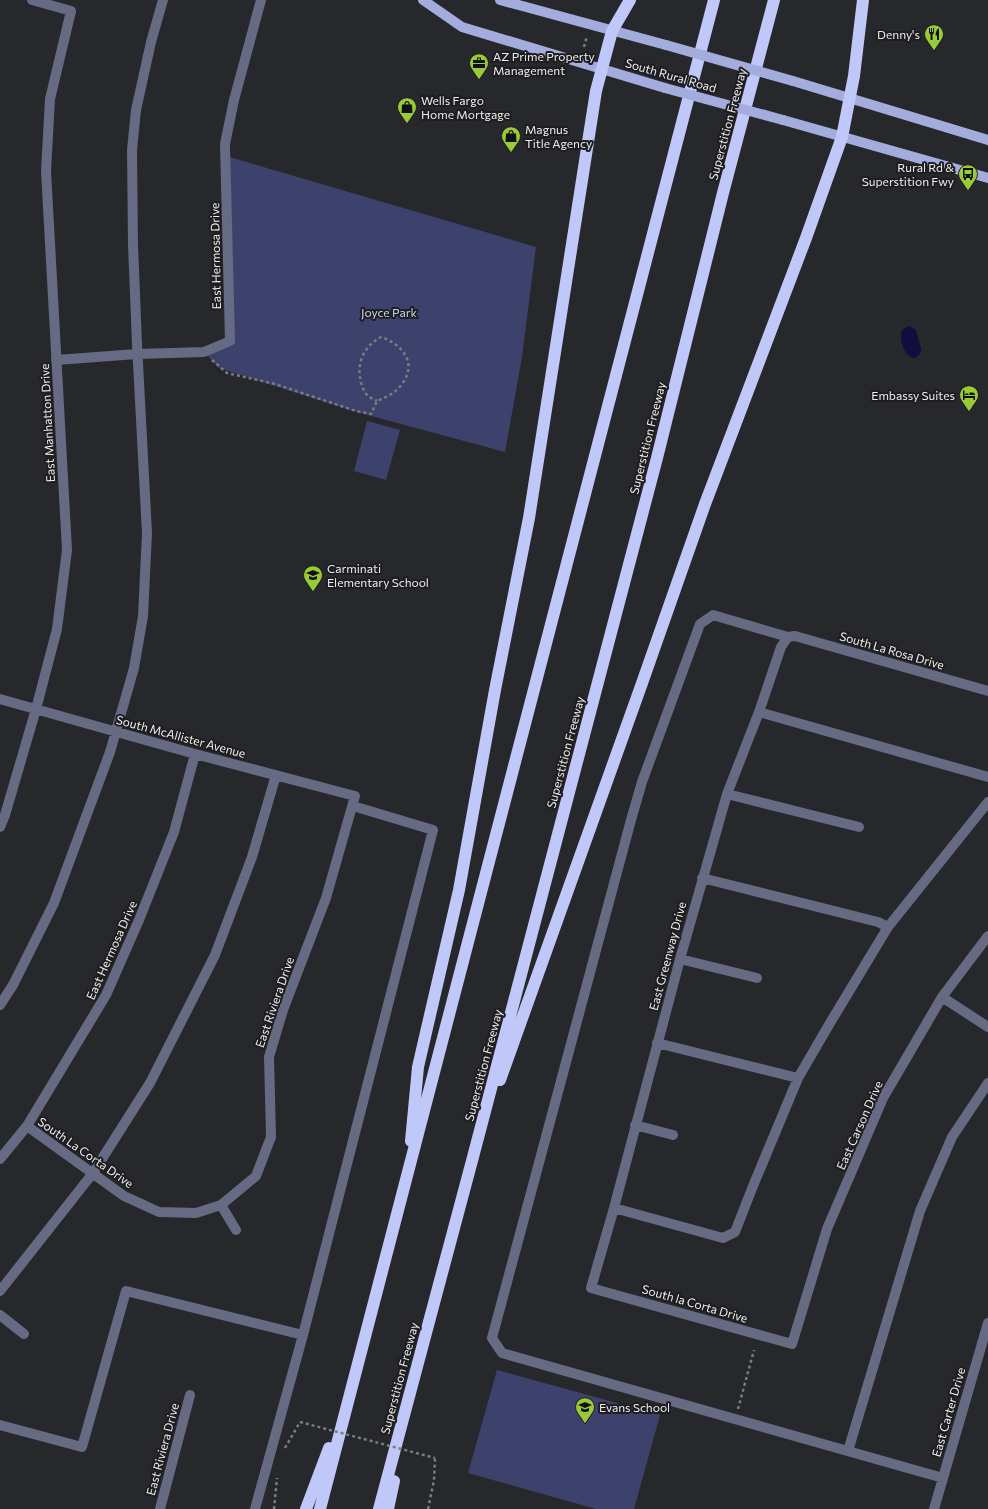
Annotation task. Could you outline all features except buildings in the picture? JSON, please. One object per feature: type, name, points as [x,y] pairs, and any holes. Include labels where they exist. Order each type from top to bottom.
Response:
[{"type":"highway","points":[[408,1176],[418,1067],[459,890],[495,690],[530,518],[595,99],[612,30],[630,0]]},
{"type":"highway","points":[[320,1509],[714,0]]},
{"type":"highway","name":"Superstition Freeway","points":[[378,1509],[416,1372],[657,458],[723,193],[774,0]]},
{"type":"highway","points":[[473,1156],[642,686],[705,504],[806,238],[842,137],[854,76],[863,0]]},
{"type":"highway","points":[[388,1509],[416,1372]]},
{"type":"highway","points":[[306,1509],[351,1393]]},
{"type":"main road","name":"South Rural Road","points":[[423,0],[462,27],[602,68],[654,85],[988,178]]},
{"type":"main road","points":[[500,0],[793,81],[988,140]]},
{"type":"street","name":"East Manhatton Drive","points":[[0,827],[36,709],[57,629],[66,550],[46,171],[50,99],[71,11],[32,0]]},
{"type":"street","points":[[0,1005],[13,985],[54,903],[110,752],[114,731],[134,668],[143,616],[147,533],[133,245],[132,150],[136,110],[151,42],[163,0]]},
{"type":"street","name":"East Hermosa Drive","points":[[56,360],[138,354],[204,352],[230,341],[225,144],[234,100],[261,0]]},
{"type":"street","name":"South La Rosa Drive","points":[[735,1419],[502,1353],[492,1338],[642,782],[700,624],[713,615],[788,638],[795,636],[988,691]]},
{"type":"street","name":"East Greenway Drive","points":[[591,1288],[614,1208],[657,1042],[702,878],[727,794],[759,712],[781,647],[788,638]]},
{"type":"street","name":"South McAllister Avenue","points":[[0,699],[195,754],[355,796]]},
{"type":"street","points":[[759,712],[988,777]]},
{"type":"street","name":"East Hermosa Drive","points":[[0,1159],[27,1126],[106,995],[139,920],[174,832],[195,754]]},
{"type":"street","points":[[0,1291],[93,1173],[150,1083],[215,955],[252,857],[276,775]]},
{"type":"street","points":[[727,794],[859,827]]},
{"type":"street","name":"East Riviera Drive","points":[[222,1205],[256,1176],[271,1137],[269,1057],[283,1010],[326,898],[355,796]]},
{"type":"street","points":[[614,1208],[723,1238],[735,1232],[798,1078],[888,927],[988,802]]},
{"type":"street","points":[[255,1509],[303,1335],[433,830],[353,806]]},
{"type":"street","points":[[702,878],[878,922],[888,927]]},
{"type":"street","name":"East Carson Drive","points":[[792,1344],[827,1229],[883,1098],[942,997],[988,936]]},
{"type":"street","points":[[680,959],[757,978]]},
{"type":"street","points":[[942,997],[988,1027]]},
{"type":"street","points":[[657,1042],[798,1078]]},
{"type":"street","points":[[848,1451],[920,1211],[952,1137],[988,1083]]},
{"type":"street","points":[[635,1125],[673,1136]]},
{"type":"street","name":"South La Corta Drive","points":[[27,1126],[124,1196],[159,1212],[196,1213],[222,1205]]},
{"type":"street","points":[[222,1205],[236,1230]]},
{"type":"street","name":"South la Corta Drive","points":[[591,1288],[792,1344]]},
{"type":"street","points":[[0,1425],[82,1447],[126,1290],[303,1335]]},
{"type":"street","points":[[0,1315],[24,1334]]},
{"type":"street","name":"East Carter Drive","points":[[934,1509],[988,1323]]},
{"type":"street","name":"East Riviera Drive","points":[[160,1509],[190,1395]]},
{"type":"street","points":[[735,1419],[943,1478]]},
{"type":"path","points":[[584,47],[587,36]]},
{"type":"path","points":[[213,361],[227,373],[275,384],[371,414],[377,401],[388,396],[403,384],[408,372],[408,362],[405,354],[399,346],[381,337],[373,341],[367,348],[359,370],[362,388],[368,396],[377,401]]},
{"type":"path","points":[[735,1419],[754,1350]]},
{"type":"path","points":[[284,1449],[300,1422],[435,1458],[434,1480],[428,1509]]},
{"type":"path","points":[[274,1509],[277,1476]]},
{"type":"green space","name":"Joyce Park","points":[[226,156],[536,247],[522,357],[505,452],[353,411],[219,368],[204,352],[230,341]]},
{"type":"green space","points":[[367,421],[400,430],[386,480],[354,471]]},
{"type":"green space","points":[[497,1370],[660,1415],[634,1509],[596,1509],[468,1473]]},
{"type":"shaded area","points":[[909,326],[916,330],[921,349],[920,354],[914,358],[910,357],[905,351],[901,338],[902,330]]},
{"type":"place","name":"Denny's","points":[[934,51]]},
{"type":"place","name":"AZ Prime Property Management","points":[[479,80]]},
{"type":"place","name":"Wells Fargo Home Mortgage","points":[[407,124]]},
{"type":"place","name":"Magnus Title Agency","points":[[511,153]]},
{"type":"place","name":"Rural Rd & Superstition Fwy","points":[[968,191]]},
{"type":"place","name":"Embassy Suites","points":[[969,412]]},
{"type":"place","name":"Carminati Elementary School","points":[[313,592]]},
{"type":"place","name":"Evans School","points":[[585,1424]]}]
